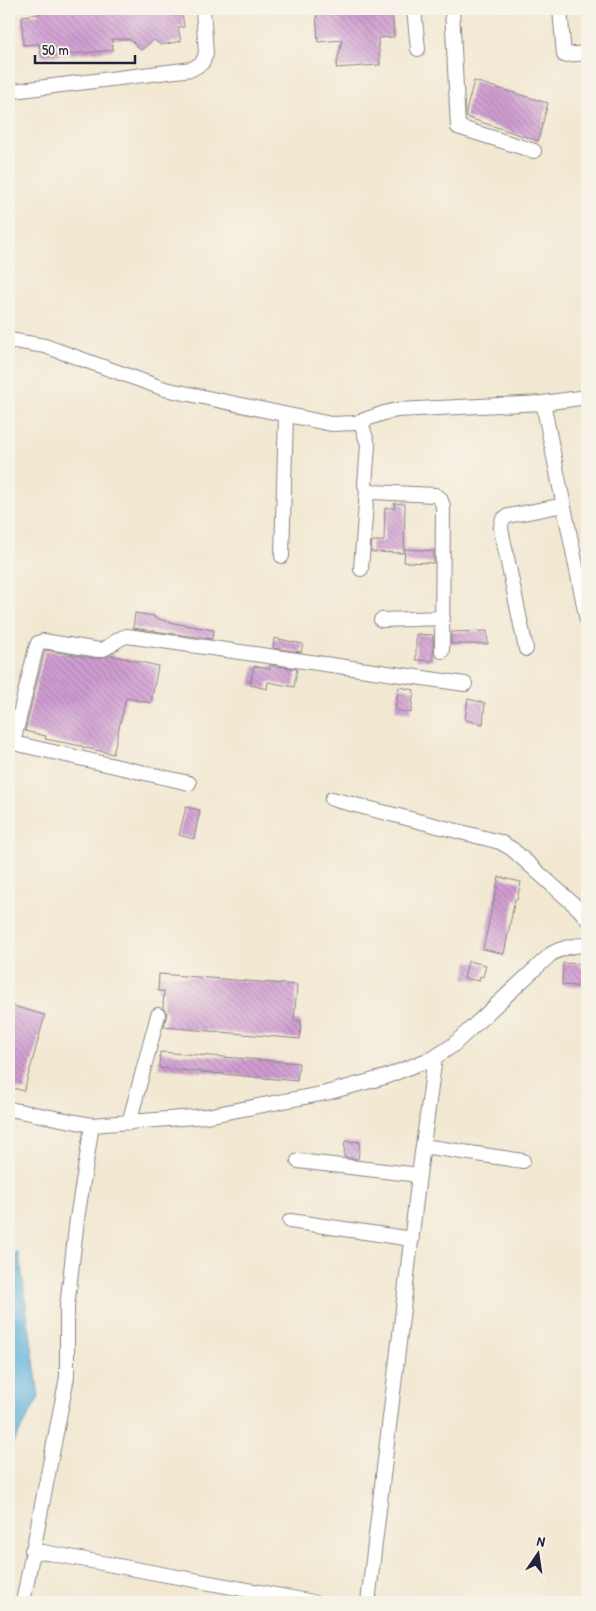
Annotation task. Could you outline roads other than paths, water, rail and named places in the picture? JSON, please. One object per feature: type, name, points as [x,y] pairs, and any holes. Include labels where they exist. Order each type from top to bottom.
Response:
[{"type":"street","points":[[9,94],[21,90],[192,69],[202,63],[206,54],[203,9]]},
{"type":"street","points":[[414,9],[418,49]]},
{"type":"street","points":[[452,9],[458,127],[534,151]]},
{"type":"street","points":[[560,9],[564,55],[587,53]]},
{"type":"street","points":[[9,340],[45,346],[166,390],[330,424],[344,425],[360,422],[397,410],[543,402],[587,397]]},
{"type":"street","points":[[543,402],[587,620]]},
{"type":"street","points":[[282,556],[286,415]]},
{"type":"street","points":[[360,422],[368,445],[365,484],[367,490],[361,569]]},
{"type":"street","points":[[367,490],[372,492],[435,495],[440,498],[443,506],[442,651]]},
{"type":"street","points":[[526,649],[501,524],[503,519],[508,516],[564,504]]},
{"type":"street","points":[[381,620],[442,618]]},
{"type":"street","points":[[189,783],[11,742],[38,643],[43,641],[105,650],[119,638],[127,636],[465,684]]},
{"type":"street","points":[[332,799],[500,842],[512,848],[579,908],[587,919]]},
{"type":"street","points":[[9,1109],[92,1126],[206,1116],[326,1093],[385,1076],[435,1057],[452,1046],[551,954],[561,948],[587,945]]},
{"type":"street","points":[[129,1123],[158,1015]]},
{"type":"street","points":[[368,1602],[435,1057]]},
{"type":"street","points":[[23,1602],[67,1377],[67,1307],[77,1219],[92,1126]]},
{"type":"street","points":[[423,1146],[523,1161]]},
{"type":"street","points":[[298,1161],[419,1175]]},
{"type":"street","points":[[290,1220],[412,1239]]},
{"type":"street","points":[[32,1550],[313,1602]]},
{"type":"water","points":[[19,1253],[39,1397],[9,1451],[9,1254]]}]
